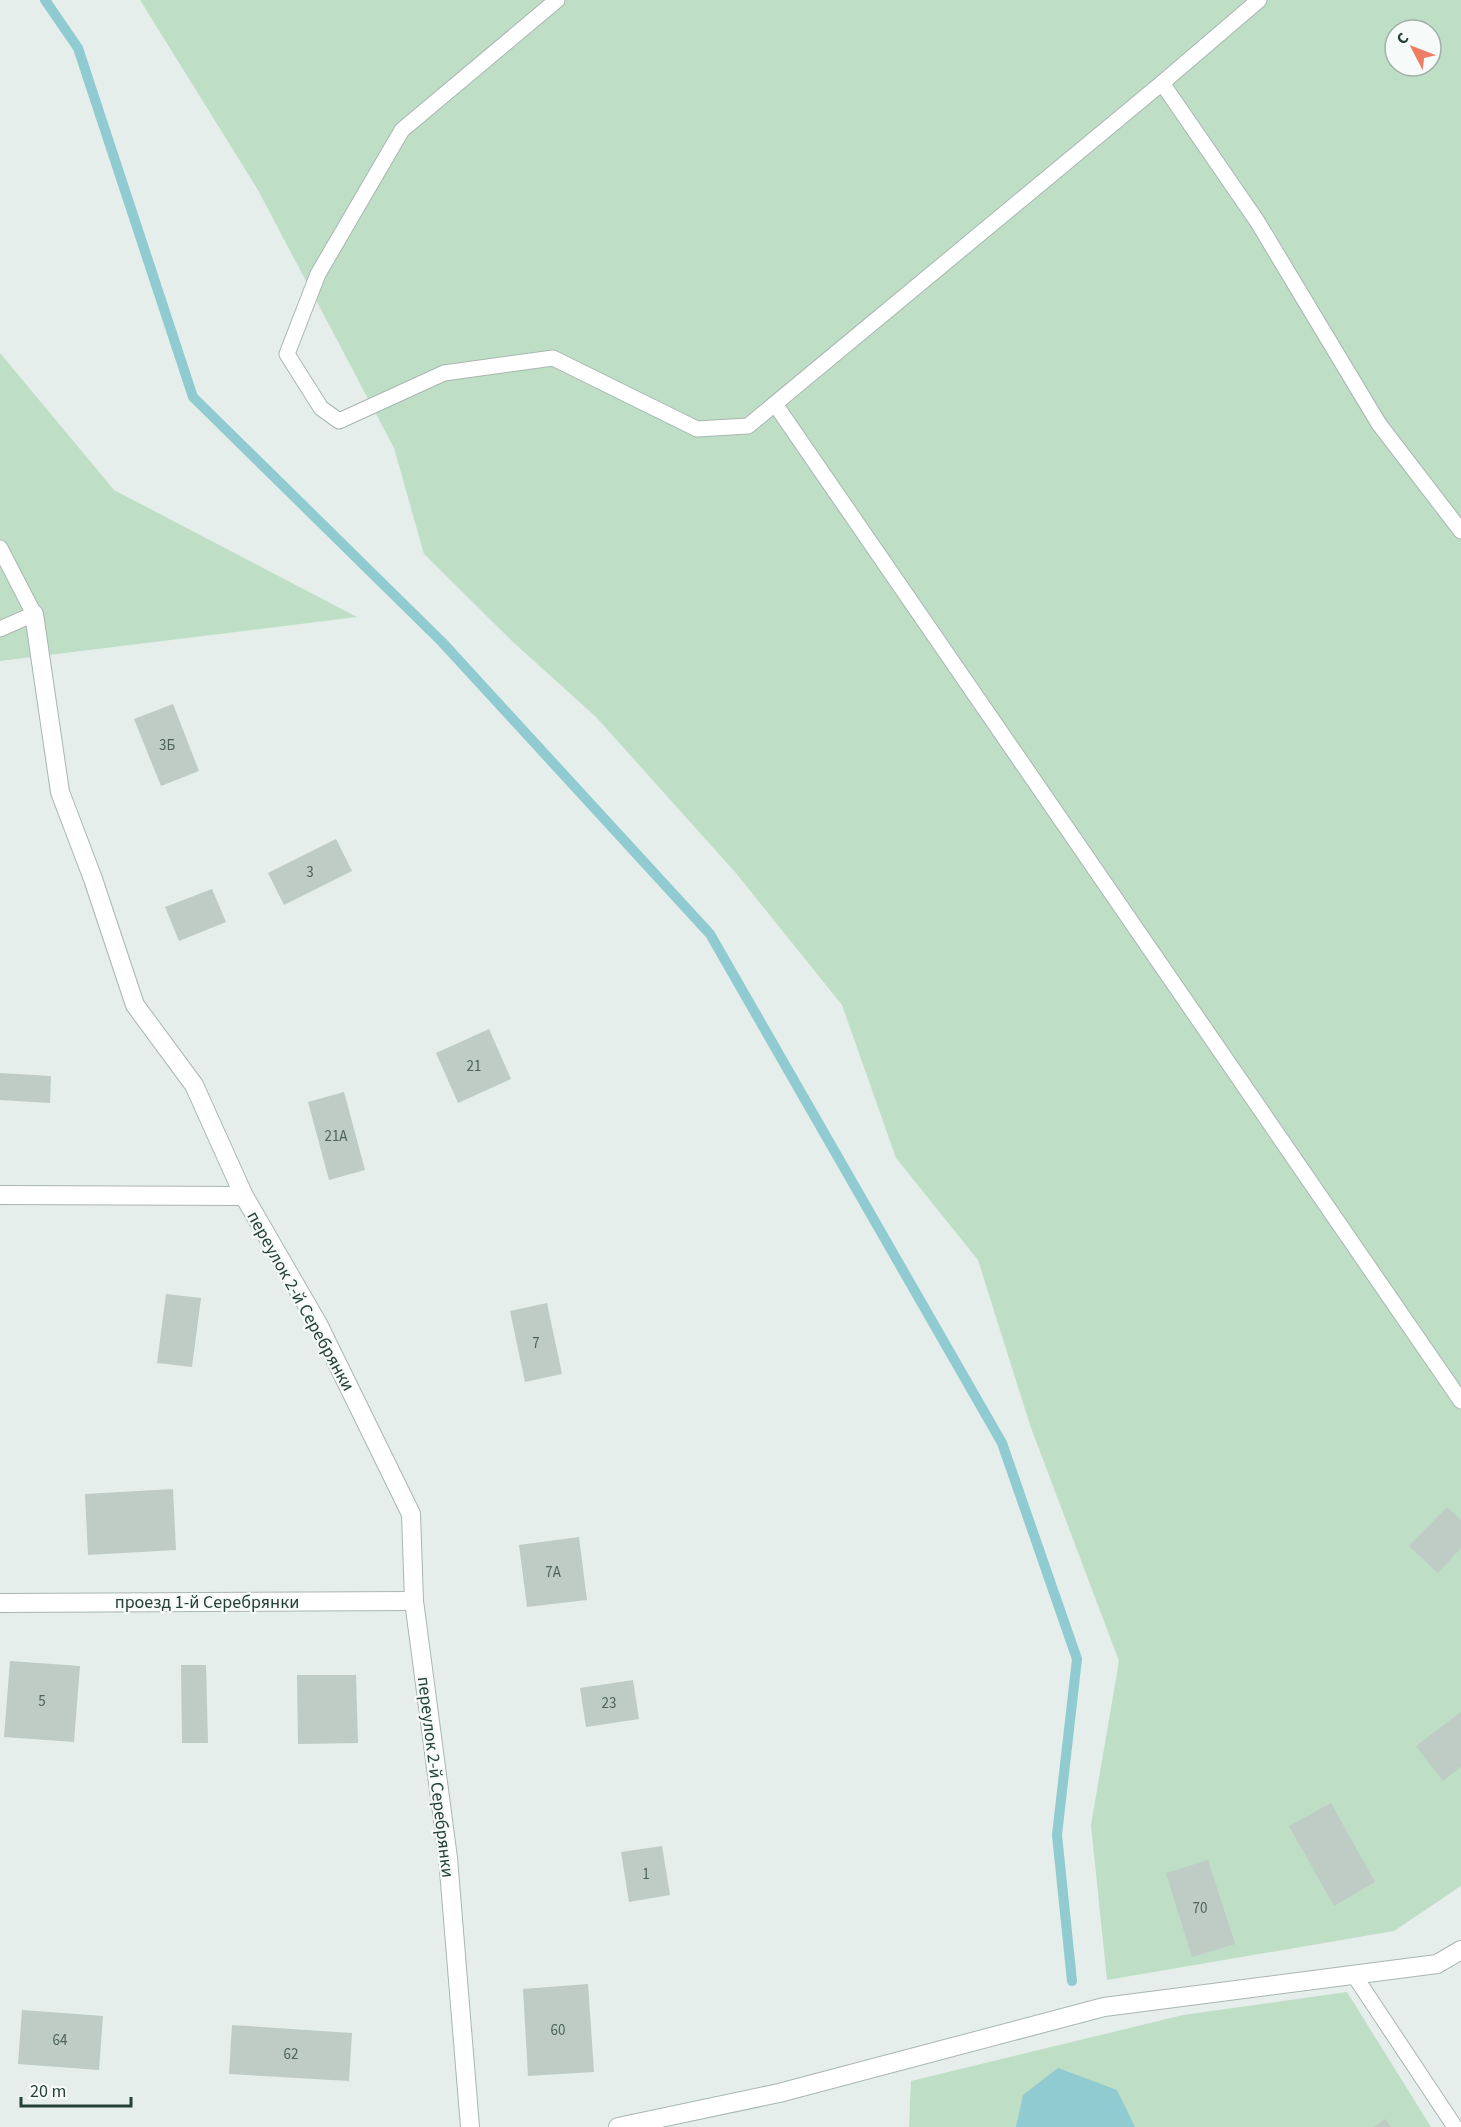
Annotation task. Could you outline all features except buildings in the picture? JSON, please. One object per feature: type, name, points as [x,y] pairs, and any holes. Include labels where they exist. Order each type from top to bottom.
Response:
[{"type":"street","name":"переулок 2-й Серебрянки","points":[[34,614],[60,792],[93,879],[135,1005],[194,1086],[244,1196],[318,1324],[411,1514],[414,1601],[448,1858],[470,2127]]},
{"type":"street","points":[[0,1195],[244,1196]]},
{"type":"street","name":"проезд 1-й Серебрянки","points":[[0,1603],[414,1601]]},
{"type":"street","points":[[623,2126],[779,2093],[1104,2007],[1437,1964],[1461,1950]]},
{"type":"lane","points":[[557,0],[402,130],[318,274],[287,354],[321,408],[339,421],[444,373],[553,358],[697,429],[748,426],[1259,0]]},
{"type":"lane","points":[[1162,83],[1257,221],[1379,424],[1461,531]]},
{"type":"lane","points":[[775,404],[1461,1401]]},
{"type":"lane","name":"переулок 2-й Серебрянки","points":[[0,548],[34,614]]},
{"type":"lane","points":[[0,629],[34,614]]},
{"type":"lane","points":[[1354,1975],[1455,2120]]},
{"type":"green space","points":[[140,0],[1461,0],[1461,1886],[1394,1931],[1107,1980],[1091,1825],[1119,1661],[1030,1425],[978,1260],[896,1158],[842,1005],[735,872],[596,717],[513,642],[424,554],[394,448],[258,190]]},
{"type":"green space","points":[[0,353],[114,490],[357,617],[0,661]]},
{"type":"green space","points":[[1347,1992],[1431,2127],[909,2127],[911,2081],[1183,2015]]},
{"type":"water","points":[[1058,2068],[1117,2090],[1135,2127],[1016,2127],[1023,2095]]},
{"type":"waterway","points":[[45,0],[78,48],[193,397],[442,642],[710,934],[1002,1443],[1077,1659],[1057,1835],[1072,1981]]}]
